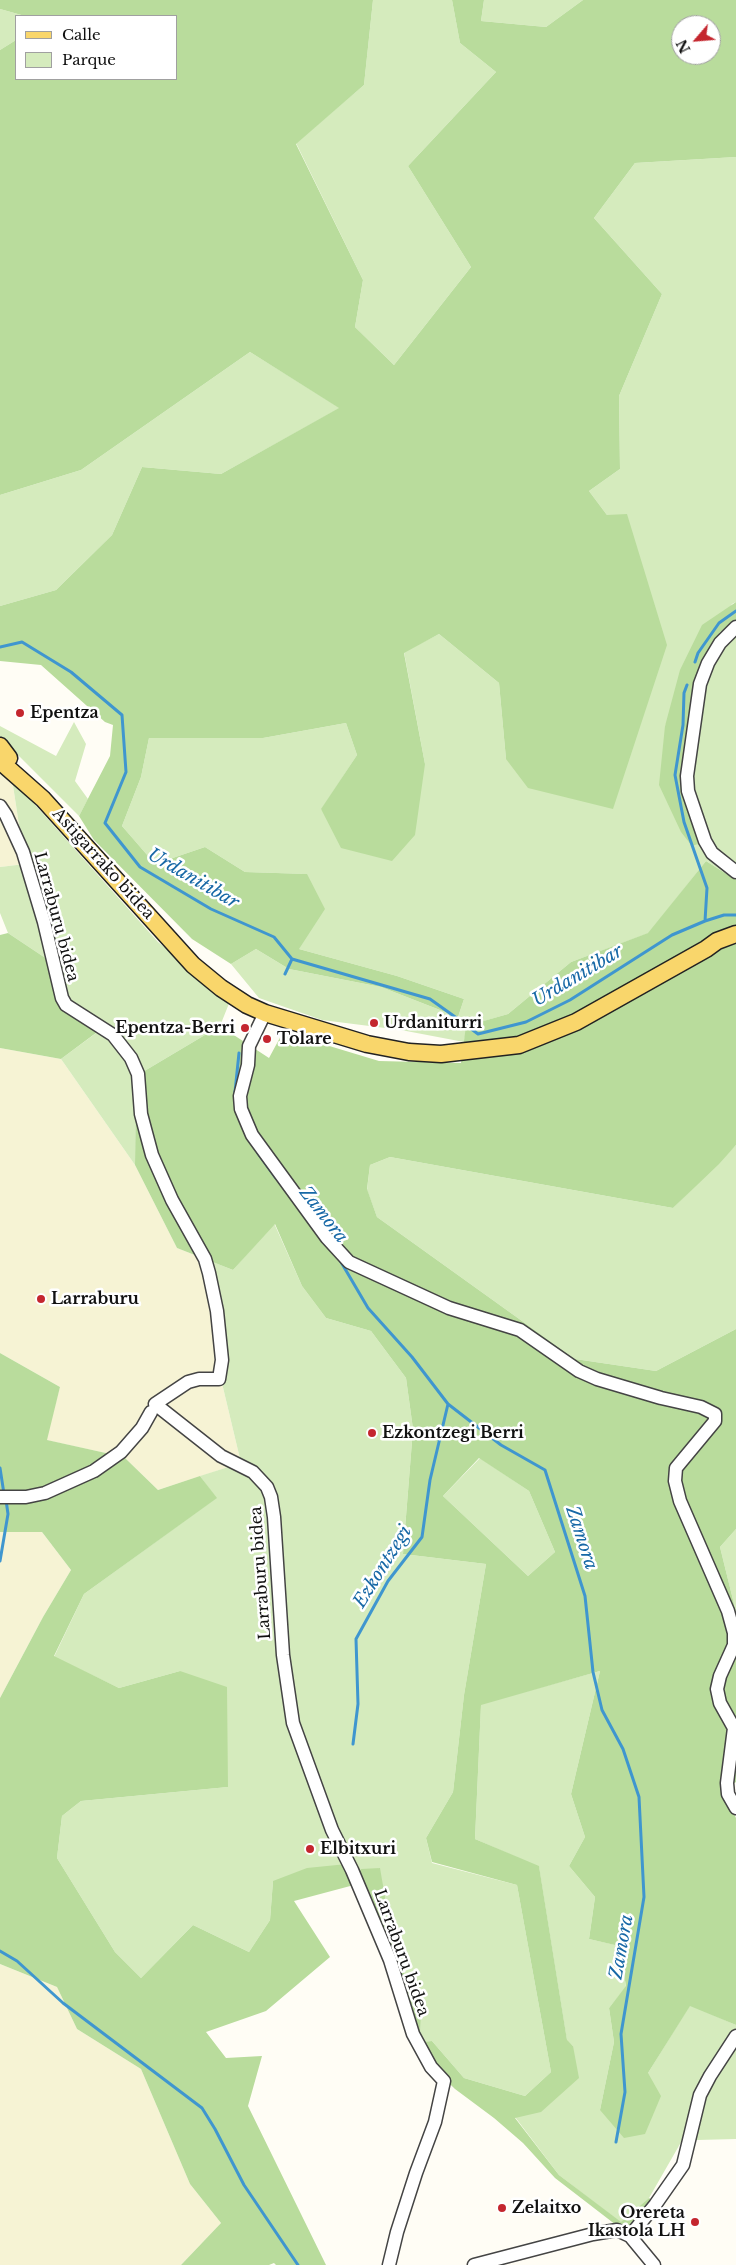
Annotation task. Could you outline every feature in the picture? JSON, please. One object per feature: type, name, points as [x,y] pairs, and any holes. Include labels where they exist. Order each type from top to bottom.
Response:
[{"type":"main road","name":"Astigarrako bidea","points":[[2,754],[193,964],[221,988],[247,1005],[265,1013],[334,1035],[409,1052],[441,1054],[519,1045],[576,1022],[725,944]]},
{"type":"main road","name":"Astigarrako bidea","points":[[725,944],[717,941],[736,934]]},
{"type":"street","points":[[736,627],[720,643],[708,663],[700,684],[686,776],[688,791],[705,841],[712,853],[736,872]]},
{"type":"street","name":"Larraburu bidea","points":[[0,806],[23,852],[44,922],[62,998],[66,1005],[113,1035],[132,1058],[138,1074],[141,1114],[152,1155],[172,1200],[205,1260],[209,1273],[217,1310],[222,1360],[219,1379],[199,1379],[188,1382],[155,1404],[221,1456],[253,1472],[267,1487],[274,1517],[283,1655],[293,1723],[332,1830],[352,1870],[390,1960],[413,2034],[431,2067],[444,2081],[435,2122],[413,2182],[389,2265]]},
{"type":"street","points":[[265,1013],[249,1046],[248,1065],[240,1096],[241,1110],[252,1135],[327,1238],[349,1262],[449,1308],[520,1330],[579,1371],[597,1379],[661,1398],[701,1407],[715,1414],[716,1421],[676,1468],[675,1481],[680,1501],[728,1611],[734,1633],[734,1645],[716,1689],[720,1703],[734,1728],[727,1783],[728,1794],[736,1808]]},
{"type":"street","points":[[0,1496],[26,1497],[45,1493],[94,1471],[121,1452],[142,1428],[151,1412]]},
{"type":"street","points":[[630,2236],[683,2165],[700,2095],[736,2036]]},
{"type":"street","points":[[474,2265],[593,2234],[617,2230],[630,2236],[654,2265]]},
{"type":"shaded area","points":[[0,771],[12,779],[25,864],[0,867]]},
{"type":"shaded area","points":[[0,1048],[61,1059],[135,1165],[177,1248],[208,1260],[221,1379],[241,1463],[158,1490],[124,1457],[46,1440],[60,1387],[0,1353]]},
{"type":"shaded area","points":[[0,1532],[42,1532],[71,1570],[43,1617],[0,1698]]},
{"type":"shaded area","points":[[0,1964],[57,1987],[77,2029],[141,2069],[190,2184],[221,2223],[181,2265],[0,2265]]},
{"type":"green space","points":[[0,0],[373,0],[364,85],[296,144],[363,280],[355,327],[394,365],[471,267],[408,166],[496,72],[460,43],[452,0],[484,0],[481,21],[546,27],[583,0],[736,0],[736,157],[635,163],[594,218],[662,294],[619,396],[620,469],[589,491],[607,515],[627,514],[667,645],[613,809],[528,788],[506,759],[499,683],[439,634],[404,653],[425,764],[415,835],[392,861],[341,848],[321,809],[357,755],[346,723],[263,738],[149,738],[141,777],[122,826],[155,864],[205,847],[245,872],[307,874],[325,909],[299,949],[397,976],[464,999],[458,1017],[381,987],[289,969],[256,949],[231,964],[192,939],[94,840],[79,816],[110,756],[113,725],[105,722],[41,665],[0,661],[0,606],[56,590],[112,535],[142,467],[221,474],[339,408],[250,352],[81,470],[0,495],[0,50],[15,41],[15,80],[178,80],[178,15],[21,15],[0,9]]},
{"type":"green space","points":[[373,0],[452,0],[460,43],[496,72],[408,166],[471,267],[394,365],[355,327],[363,280],[296,143],[364,85]]},
{"type":"green space","points":[[484,0],[583,0],[546,27],[481,21]]},
{"type":"green space","points":[[0,9],[21,15],[15,15],[15,41],[0,50]]},
{"type":"green space","points":[[736,157],[736,602],[732,604],[665,726],[698,844],[684,791],[699,673],[720,632],[736,624],[736,880],[706,861],[649,933],[571,962],[508,1014],[467,1026],[464,1042],[401,1030],[322,1020],[259,998],[231,964],[256,949],[289,969],[381,987],[458,1017],[464,999],[397,976],[299,949],[306,874],[245,872],[205,847],[155,864],[122,826],[141,777],[149,738],[263,738],[346,723],[357,755],[321,810],[425,764],[404,652],[439,634],[499,683],[506,759],[607,515],[589,491],[620,469],[619,396],[662,294],[594,218],[635,163]]},
{"type":"green space","points":[[250,352],[340,408],[221,474],[142,467],[112,535],[56,590],[0,606],[0,495],[81,470]]},
{"type":"green space","points":[[736,602],[736,624],[720,632],[699,673],[684,791],[698,844],[692,846],[681,832],[659,785],[665,726],[680,670],[702,625]]},
{"type":"green space","points":[[74,722],[86,744],[75,781],[88,799],[79,816],[0,737],[0,726],[56,756]]},
{"type":"green space","points":[[12,779],[158,942],[230,1001],[220,1026],[136,1076],[135,1165],[61,1059],[103,1028],[65,1001],[50,961],[8,933],[0,913],[0,867],[25,864]]},
{"type":"green space","points":[[706,861],[736,880],[736,1145],[673,1208],[390,1157],[370,1165],[367,1189],[377,1217],[575,1359],[656,1371],[736,1329],[736,1529],[720,1547],[736,1612],[736,1782],[723,1791],[736,1818],[736,2025],[690,2006],[648,2073],[661,2096],[645,2134],[624,2138],[600,2110],[614,2042],[609,2008],[626,1986],[619,1946],[589,1939],[595,1897],[569,1866],[585,1837],[571,1794],[600,1671],[481,1705],[475,1839],[539,1866],[567,2040],[573,2046],[579,2078],[541,2112],[515,2118],[559,2175],[621,2222],[649,2198],[657,2203],[629,2235],[555,2178],[523,2143],[494,2118],[455,2089],[421,2056],[358,1875],[361,1869],[380,1868],[393,1944],[421,2016],[420,2042],[432,2041],[464,2078],[525,2096],[551,2072],[517,1885],[432,1862],[426,1838],[453,1792],[464,1695],[486,1564],[403,1554],[413,1429],[406,1378],[371,1331],[326,1318],[302,1286],[275,1224],[233,1270],[177,1248],[135,1165],[136,1076],[220,1026],[269,1058],[283,1032],[379,1061],[461,1063],[466,1026],[508,1014],[571,962],[648,933]],"holes":[[[479,1458],[529,1491],[555,1552],[528,1576],[443,1496]]]},
{"type":"green space","points":[[8,933],[50,961],[65,1001],[104,1027],[61,1059],[0,1048],[0,935]]},
{"type":"green space","points":[[736,1145],[736,1329],[656,1371],[575,1359],[377,1217],[367,1190],[370,1165],[390,1157],[673,1208]]},
{"type":"green space","points":[[274,1223],[302,1286],[326,1318],[371,1331],[406,1378],[413,1429],[403,1554],[486,1564],[464,1695],[453,1792],[426,1838],[432,1863],[517,1885],[551,2072],[525,2096],[464,2078],[432,2041],[420,2042],[421,2016],[393,1944],[379,1868],[354,1885],[273,1881],[270,1920],[249,1952],[193,1925],[141,1978],[115,1952],[57,1858],[62,1816],[81,1801],[228,1787],[180,1671],[119,1688],[54,1657],[84,1594],[216,1498],[200,1476],[241,1463],[221,1379],[208,1260],[233,1270]]},
{"type":"green space","points":[[0,1353],[60,1387],[47,1440],[124,1457],[158,1490],[200,1476],[217,1498],[84,1594],[54,1656],[119,1688],[180,1671],[227,1687],[228,1787],[81,1801],[62,1816],[57,1858],[115,1952],[141,1978],[193,1925],[249,1952],[270,1920],[273,1881],[307,1868],[347,1864],[354,1885],[294,1901],[330,1957],[266,2011],[206,2032],[226,2058],[262,2056],[248,2106],[326,2265],[276,2265],[274,2263],[269,2265],[181,2265],[221,2223],[190,2184],[141,2069],[77,2029],[57,1987],[0,1964],[0,1698],[43,1617],[71,1570],[42,1532],[0,1532]]},
{"type":"green space","points":[[480,1458],[529,1491],[555,1552],[528,1576],[443,1496]]},
{"type":"green space","points":[[736,1529],[736,1612],[720,1547]]},
{"type":"green space","points":[[600,1671],[571,1794],[585,1837],[569,1866],[595,1897],[589,1939],[620,1946],[626,1987],[609,2008],[614,2042],[600,2110],[648,2073],[690,2005],[736,2025],[736,2139],[697,2140],[684,2137],[649,2198],[621,2223],[559,2175],[515,2117],[573,2046],[567,2041],[539,1867],[475,1839],[481,1704]]},
{"type":"waterway","points":[[695,662],[698,653],[719,623],[736,611]]},
{"type":"waterway","name":"Urdanitibar","points":[[0,647],[22,642],[71,672],[122,715],[126,772],[105,823],[140,867],[211,909],[274,937],[292,959],[430,999],[458,1019]]},
{"type":"waterway","points":[[687,685],[684,693],[683,725],[675,775],[684,822],[707,888],[705,921]]},
{"type":"waterway","name":"Urdanitibar","points":[[462,1022],[478,1034],[526,1022],[570,1000],[672,935],[724,915],[736,915]]},
{"type":"waterway","points":[[285,974],[292,959]]},
{"type":"waterway","name":"Zamora","points":[[235,1092],[239,1053]]},
{"type":"waterway","name":"Zamora","points":[[258,1153],[276,1178]]},
{"type":"waterway","name":"Zamora","points":[[341,1262],[368,1308],[412,1357],[448,1404],[501,1445],[545,1470],[585,1596],[593,1672],[602,1710],[623,1749],[639,1797],[644,1897],[621,2034],[625,2092],[616,2142]]},
{"type":"waterway","name":"Ezkontzegi","points":[[353,1744],[358,1704],[356,1639],[388,1581],[422,1537],[430,1480],[448,1404]]},
{"type":"waterway","points":[[0,1468],[4,1494]]},
{"type":"waterway","points":[[0,1561],[8,1514],[6,1500]]},
{"type":"waterway","points":[[0,1951],[17,1961],[63,2003],[202,2108],[244,2185],[298,2265]]},
{"type":"place","name":"Epentza","points":[[20,713]]},
{"type":"place","name":"Urdaniturri","points":[[374,1023]]},
{"type":"place","name":"Epentza-Berri","points":[[245,1028]]},
{"type":"place","name":"Tolare","points":[[267,1039]]},
{"type":"place","name":"Larraburu","points":[[41,1299]]},
{"type":"place","name":"Ezkontzegi Berri","points":[[372,1433]]},
{"type":"place","name":"Elbitxuri","points":[[310,1849]]},
{"type":"place","name":"Zelaitxo","points":[[502,2208]]},
{"type":"place","name":"Orereta Ikastola LH","points":[[695,2222]]}]
